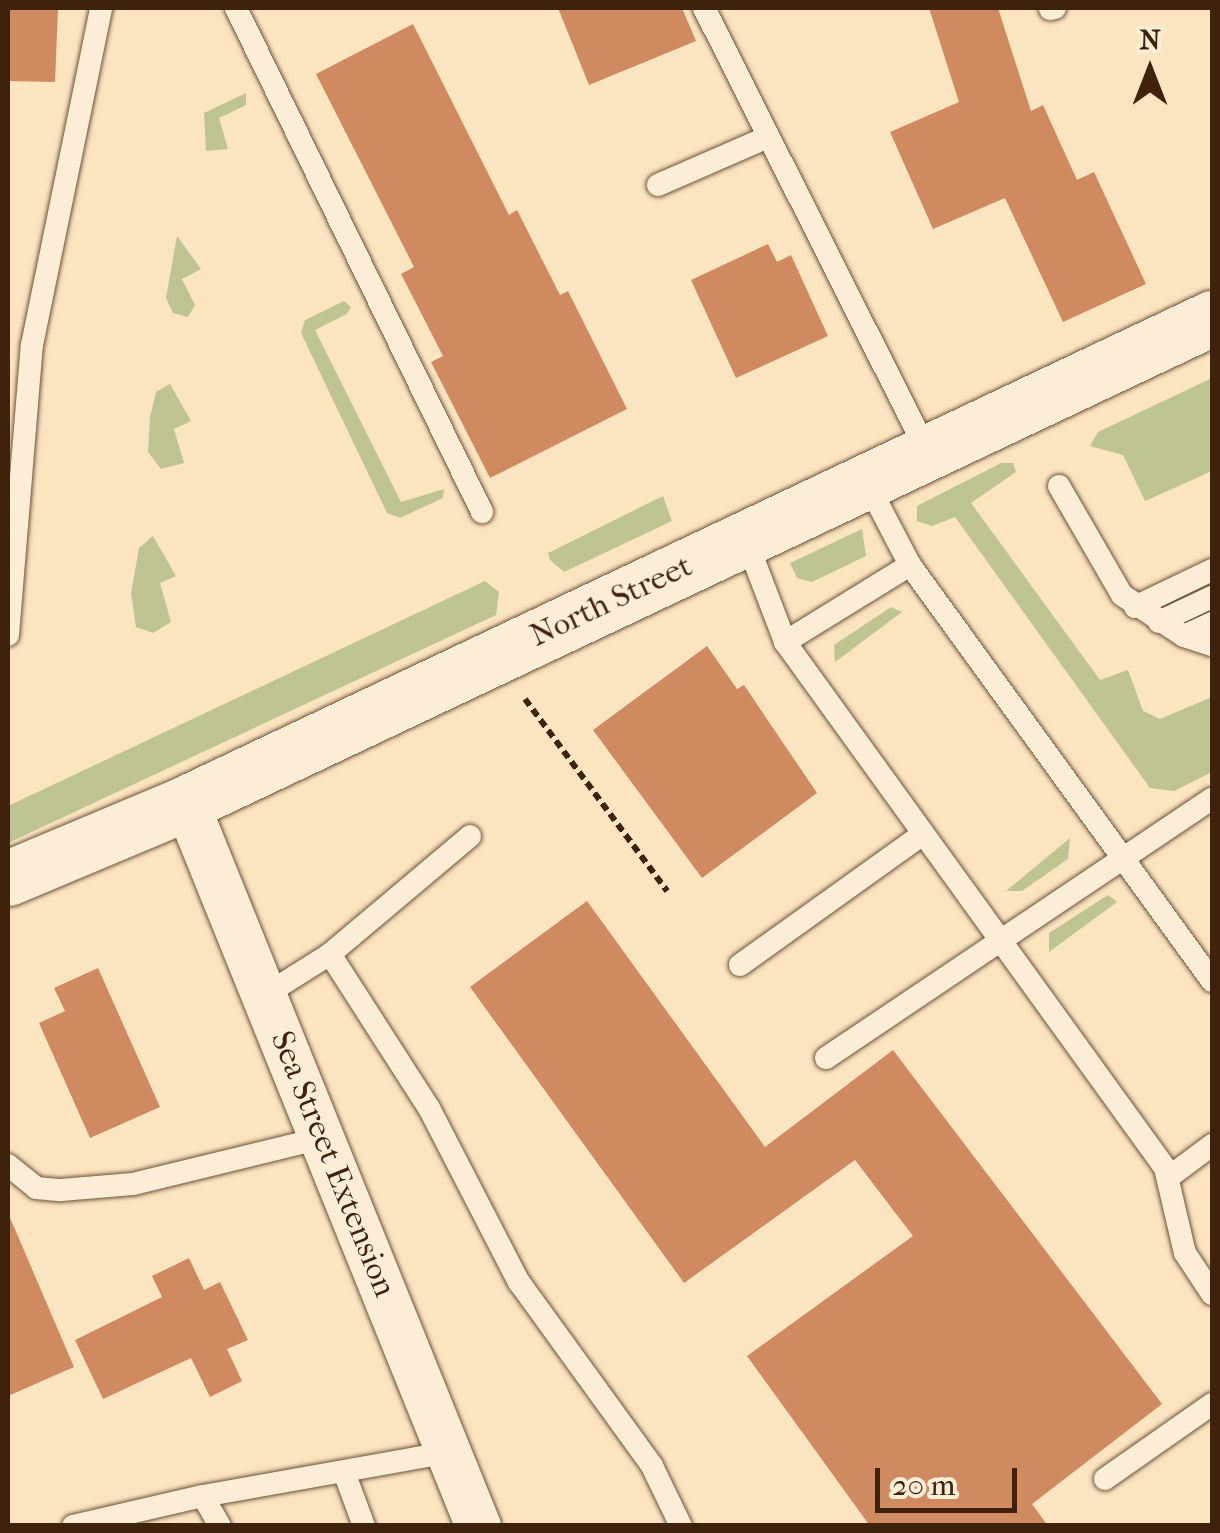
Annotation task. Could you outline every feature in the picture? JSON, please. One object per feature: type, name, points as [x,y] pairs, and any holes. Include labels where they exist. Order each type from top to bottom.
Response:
[{"type":"street","name":"North Street","points":[[8,878],[186,803],[864,478],[1212,318]]},
{"type":"street","name":"Sea Street Extension","points":[[186,803],[478,1526]]},
{"type":"lane","points":[[8,634],[32,345],[101,8]]},
{"type":"lane","points":[[236,8],[482,512]]},
{"type":"lane","points":[[704,8],[926,450]]},
{"type":"lane","points":[[658,185],[768,136]]},
{"type":"lane","points":[[864,478],[910,565],[1212,981]]},
{"type":"lane","points":[[1059,486],[1135,607],[1184,636],[1212,644]]},
{"type":"lane","points":[[744,537],[784,642],[1170,1177],[1185,1253],[1212,1294]]},
{"type":"lane","points":[[784,642],[910,565]]},
{"type":"lane","points":[[1135,607],[1212,570]]},
{"type":"lane","points":[[1159,622],[1212,597]]},
{"type":"lane","points":[[1184,636],[1212,622]]},
{"type":"lane","points":[[826,1058],[1120,855],[1212,800]]},
{"type":"lane","points":[[740,965],[922,834]]},
{"type":"lane","points":[[265,996],[330,954],[470,836]]},
{"type":"lane","points":[[330,954],[429,1108],[518,1282],[652,1466],[681,1526]]},
{"type":"lane","points":[[8,1165],[36,1188],[62,1190],[132,1184],[322,1138]]},
{"type":"lane","points":[[1170,1177],[1210,1151]]},
{"type":"lane","points":[[1105,1479],[1212,1404]]},
{"type":"lane","points":[[73,1526],[203,1496],[449,1452]]},
{"type":"lane","points":[[344,1472],[364,1526]]},
{"type":"lane","points":[[203,1496],[220,1526]]},
{"type":"path","points":[[512,682],[668,891]]},
{"type":"green space","points":[[246,93],[246,105],[219,118],[228,149],[206,151],[204,113]]},
{"type":"green space","points":[[177,236],[201,269],[182,279],[195,305],[188,317],[173,313],[166,298]]},
{"type":"green space","points":[[344,301],[351,307],[347,314],[315,330],[401,502],[444,489],[443,498],[400,518],[387,513],[301,333],[305,320]]},
{"type":"green space","points":[[1212,378],[1212,471],[1145,501],[1123,455],[1090,446],[1098,432]]},
{"type":"green space","points":[[170,384],[191,421],[174,429],[184,463],[161,469],[148,452],[150,417],[156,392]]},
{"type":"green space","points":[[1001,463],[1013,463],[1016,472],[971,503],[1100,680],[1128,670],[1143,711],[1160,719],[1212,697],[1212,772],[1174,791],[1150,788],[955,517],[932,526],[917,521],[917,506]]},
{"type":"green space","points":[[663,496],[672,521],[564,572],[550,560],[548,553]]},
{"type":"green space","points":[[862,529],[866,556],[812,582],[797,578],[790,563]]},
{"type":"green space","points":[[153,536],[176,576],[160,583],[171,622],[153,633],[136,627],[131,593],[139,548]]},
{"type":"green space","points":[[485,581],[499,592],[496,615],[8,843],[8,806]]},
{"type":"green space","points":[[891,607],[902,612],[835,662],[834,645]]},
{"type":"green space","points":[[1070,838],[1068,859],[1022,891],[1006,891]]},
{"type":"green space","points":[[1108,895],[1117,902],[1049,952],[1049,933]]},
{"type":"building","points":[[8,8],[58,8],[55,82],[8,81]]},
{"type":"building","points":[[558,8],[682,8],[696,41],[589,85]]},
{"type":"building","points":[[929,8],[998,8],[1031,111],[1043,105],[1077,180],[1094,172],[1146,284],[1063,322],[1005,198],[933,229],[890,132],[959,102]]},
{"type":"building","points":[[413,24],[509,215],[517,210],[560,295],[568,291],[627,409],[490,478],[431,362],[443,356],[401,274],[414,267],[316,74]]},
{"type":"building","points":[[768,244],[777,262],[791,255],[828,336],[736,378],[691,280]]},
{"type":"building","points":[[707,646],[737,689],[744,685],[817,793],[702,878],[593,730]]},
{"type":"building","points":[[587,901],[765,1147],[893,1050],[1162,1404],[1032,1504],[1048,1526],[870,1526],[747,1356],[913,1236],[855,1160],[684,1283],[470,987]]},
{"type":"building","points":[[98,968],[160,1107],[90,1138],[39,1023],[65,1011],[54,988]]},
{"type":"building","points":[[8,1213],[74,1367],[8,1396]]},
{"type":"building","points":[[189,1258],[204,1290],[220,1282],[248,1340],[227,1349],[242,1381],[210,1397],[191,1358],[103,1399],[75,1340],[162,1297],[152,1276]]}]
